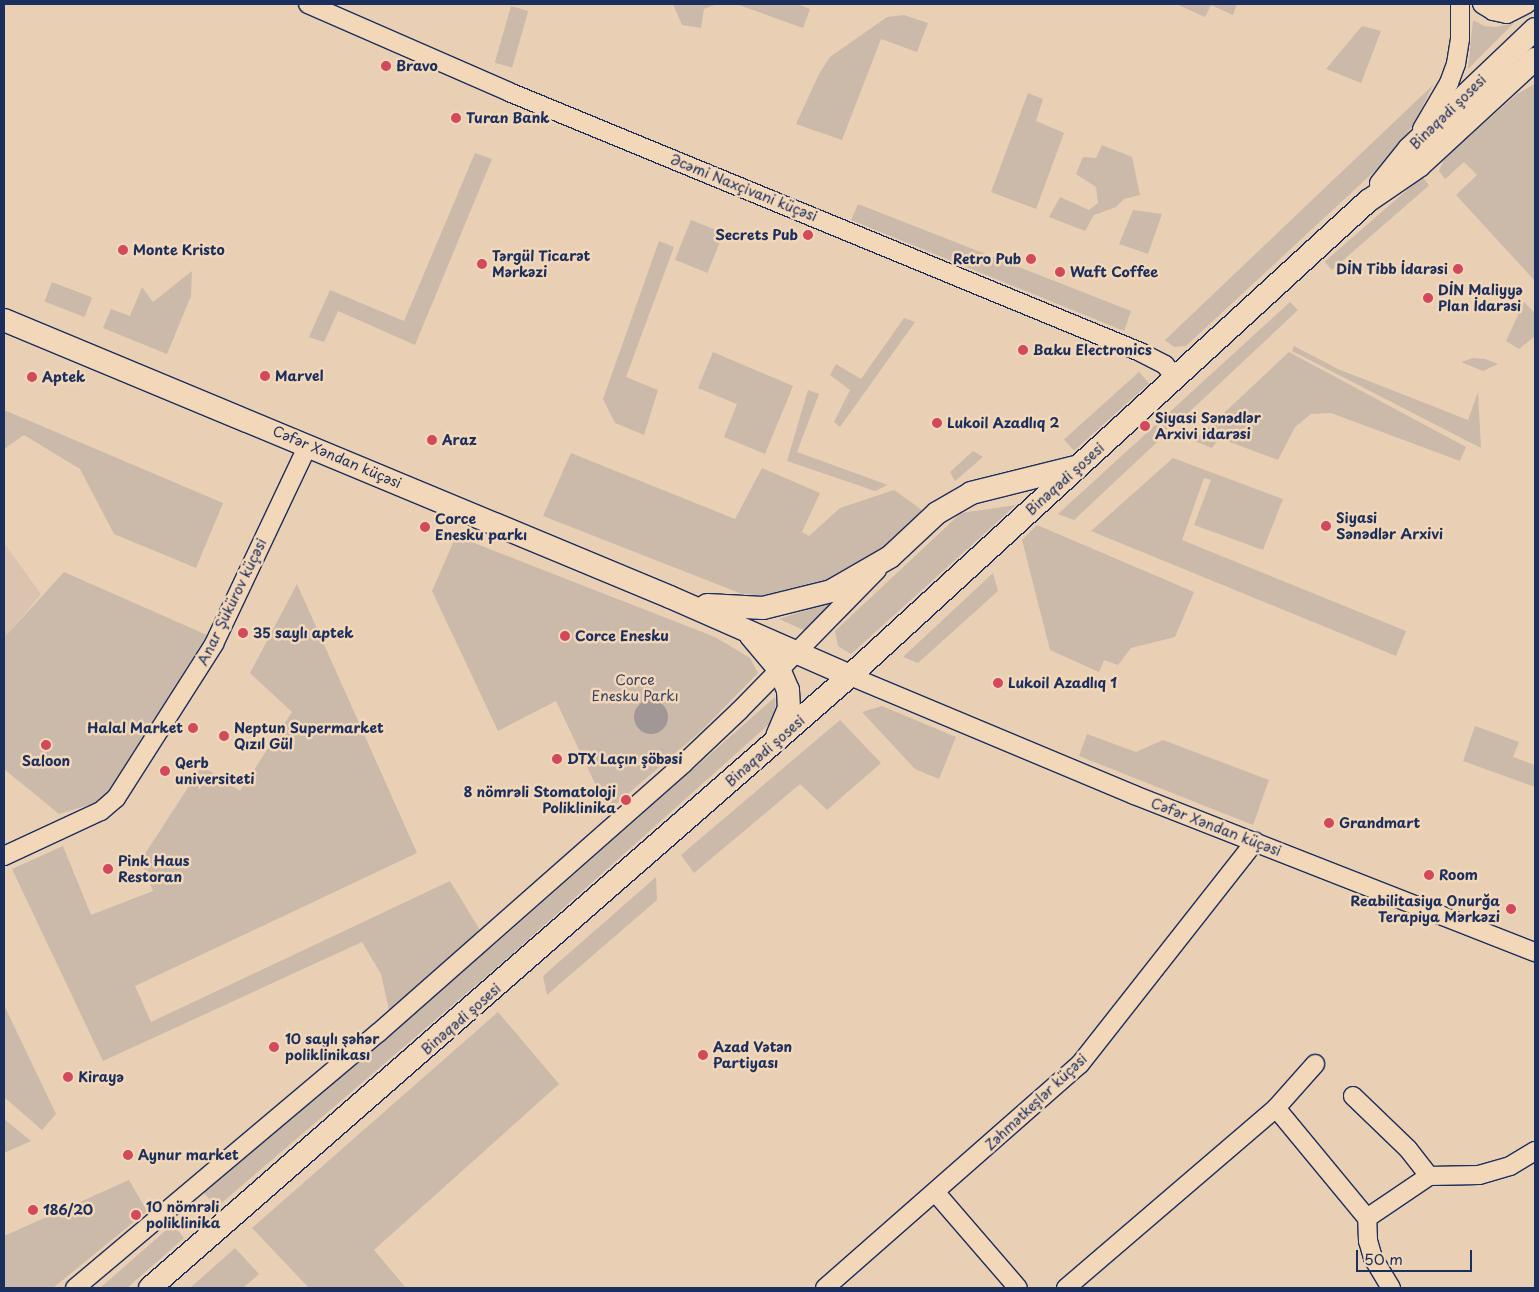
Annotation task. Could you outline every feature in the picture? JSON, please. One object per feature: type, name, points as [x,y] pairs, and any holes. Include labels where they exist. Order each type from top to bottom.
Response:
[{"type":"main road","points":[[1505,73],[1535,13]]},
{"type":"main road","name":"Binəqədi şosesi","points":[[150,1288],[850,676],[1368,201],[1419,166],[1505,73],[1535,29]]},
{"type":"main road","name":"Binəqədi şosesi","points":[[1368,201],[1409,149],[1505,73],[1535,59]]},
{"type":"main road","points":[[1505,73],[1535,68]]},
{"type":"main road","name":"Cəfər Xəndan küçəsi","points":[[4,320],[670,597]]},
{"type":"main road","points":[[670,597],[732,608],[780,605],[831,591],[890,557],[937,514],[972,493],[1080,465]]},
{"type":"main road","points":[[670,597],[850,676]]},
{"type":"main road","points":[[743,628],[779,670],[788,690],[789,708],[772,744]]},
{"type":"street","name":"Əcəmi Naxçivani küçəsi","points":[[308,4],[509,92],[1140,352],[1165,365],[1176,378]]},
{"type":"street","points":[[1409,149],[1436,108],[1456,64],[1460,39],[1460,4]]},
{"type":"street","points":[[1482,4],[1493,12],[1507,14],[1527,4]]},
{"type":"street","name":"Anar Şükürov küçəsi","points":[[4,856],[101,811],[116,798],[214,644],[308,445]]},
{"type":"street","points":[[75,1288],[378,1033],[683,764],[890,557]]},
{"type":"street","points":[[823,624],[816,645],[826,665]]},
{"type":"street","name":"Cəfər Xəndan küçəsi","points":[[850,676],[1255,842],[1535,952]]},
{"type":"street","name":"Zəhmətkeşlər küçəsi","points":[[825,1288],[936,1193],[1080,1064],[1255,842]]},
{"type":"street","points":[[1066,1288],[1276,1108],[1315,1064]]},
{"type":"street","points":[[1353,1096],[1408,1149],[1429,1176]]},
{"type":"street","points":[[1276,1108],[1367,1218],[1368,1241],[1374,1258],[1391,1288]]},
{"type":"street","points":[[1367,1218],[1429,1176],[1479,1175],[1510,1166],[1535,1152]]},
{"type":"street","points":[[936,1193],[1009,1285]]},
{"type":"shaded area","points":[[4,543],[41,594],[4,639]]},
{"type":"shaded area","points":[[651,700],[663,705],[668,717],[663,729],[651,734],[639,729],[634,717],[639,705]]},
{"type":"green space","points":[[673,4],[717,4],[704,9],[701,28],[682,25]]},
{"type":"green space","points":[[736,4],[797,4],[810,9],[803,28]]},
{"type":"green space","points":[[1176,4],[1237,4],[1233,15],[1211,5],[1205,17]]},
{"type":"green space","points":[[511,6],[528,11],[512,68],[495,63]]},
{"type":"green space","points":[[904,15],[928,23],[917,52],[881,39],[842,140],[796,124],[819,74],[830,57],[887,17]]},
{"type":"green space","points":[[1473,20],[1484,26],[1496,27],[1514,23],[1468,69]]},
{"type":"green space","points":[[1362,26],[1381,31],[1361,83],[1326,69]]},
{"type":"green space","points":[[1535,84],[1535,281],[1456,195],[1477,175],[1464,162],[1445,179],[1439,171],[1444,159],[1517,94]]},
{"type":"green space","points":[[1433,85],[1413,126],[1378,168],[1186,346],[1174,347],[1165,340]]},
{"type":"green space","points":[[1028,93],[1043,99],[1036,121],[1064,133],[1036,209],[991,192]]},
{"type":"green space","points":[[1102,145],[1132,157],[1140,195],[1124,199],[1116,207],[1094,215],[1085,231],[1049,217],[1060,197],[1089,210],[1098,203],[1096,187],[1076,174],[1083,157],[1096,158]]},
{"type":"green space","points":[[475,153],[492,159],[415,345],[338,311],[324,342],[309,337],[330,290],[404,321]]},
{"type":"green space","points":[[1422,177],[1429,185],[1332,270],[1325,262]]},
{"type":"green space","points":[[858,204],[1131,311],[1124,331],[851,220]]},
{"type":"green space","points":[[1133,210],[1162,214],[1148,254],[1119,244]]},
{"type":"green space","points":[[691,220],[723,233],[707,273],[675,260]]},
{"type":"green space","points":[[659,241],[674,247],[626,377],[658,390],[644,435],[615,423],[603,399]]},
{"type":"green space","points":[[192,271],[191,296],[167,354],[103,328],[111,309],[130,316],[142,287],[153,302]]},
{"type":"green space","points":[[52,282],[92,297],[85,317],[44,302]]},
{"type":"green space","points":[[1290,302],[1298,310],[1074,520],[1058,514]]},
{"type":"green space","points":[[1524,302],[1535,313],[1535,336],[1519,349],[1506,341]]},
{"type":"green space","points":[[904,318],[915,322],[840,427],[834,422],[850,390],[830,375],[836,364],[861,379]]},
{"type":"green space","points":[[1294,346],[1338,369],[1468,420],[1478,392],[1481,448],[1292,351]]},
{"type":"green space","points":[[713,352],[793,386],[765,454],[724,437],[737,404],[698,388]]},
{"type":"green space","points":[[1289,352],[1466,447],[1460,461],[1331,413],[1311,414],[1295,427],[1278,460],[1219,438],[1212,448],[1194,441]]},
{"type":"green space","points":[[1473,358],[1485,359],[1498,364],[1483,371],[1461,362]]},
{"type":"green space","points":[[1139,372],[1149,383],[1074,451],[1064,440]]},
{"type":"green space","points":[[808,390],[819,394],[797,452],[888,485],[875,491],[787,461]]},
{"type":"green space","points":[[4,410],[223,503],[196,568],[114,534],[80,469],[24,435],[4,449]]},
{"type":"green space","points":[[973,451],[983,457],[955,481],[950,472]]},
{"type":"green space","points":[[571,453],[735,519],[762,468],[820,493],[802,532],[809,536],[840,508],[894,490],[922,510],[879,552],[833,580],[776,596],[742,594],[543,516]]},
{"type":"green space","points":[[1173,458],[1283,499],[1263,550],[1194,525],[1211,480],[1204,478],[1182,540],[1406,631],[1396,656],[1091,531]]},
{"type":"green space","points":[[1016,505],[851,654],[838,646],[835,631],[961,513]]},
{"type":"green space","points":[[1037,525],[1194,592],[1175,637],[1131,648],[1118,665],[1104,660],[1099,672],[1050,650],[1022,540]]},
{"type":"green space","name":"Corce Enesku Parkı","points":[[456,536],[715,637],[750,658],[758,673],[699,733],[608,811],[556,701],[498,731],[432,591]]},
{"type":"green space","points":[[64,572],[207,635],[102,801],[59,814],[4,769],[4,638]]},
{"type":"green space","points":[[993,573],[998,591],[918,663],[903,657]]},
{"type":"green space","points":[[297,584],[417,853],[135,986],[151,1022],[450,881],[491,948],[775,697],[776,718],[504,961],[217,1207],[204,1193],[393,1028],[381,974],[362,942],[103,1061],[12,869],[63,846],[91,915],[153,891],[141,860],[202,766],[240,791],[292,712],[250,673]]},
{"type":"green space","points":[[840,599],[808,632],[779,619]]},
{"type":"green space","points":[[882,706],[956,737],[939,779],[915,769],[862,712]]},
{"type":"green space","points":[[840,720],[881,763],[827,810],[800,784],[694,873],[681,855]]},
{"type":"green space","points":[[1475,726],[1519,742],[1513,757],[1535,765],[1535,787],[1463,761]]},
{"type":"green space","points":[[1087,734],[1136,752],[1163,740],[1269,780],[1253,825],[1079,756]]},
{"type":"green space","points":[[656,877],[657,900],[547,995],[543,976]]},
{"type":"green space","points":[[4,1005],[56,1114],[42,1130],[4,1097]]},
{"type":"green space","points":[[498,1012],[559,1084],[374,1250],[406,1288],[309,1288],[252,1228]]},
{"type":"green space","points":[[4,1119],[31,1141],[4,1153]]},
{"type":"green space","points":[[129,1180],[147,1211],[53,1288],[4,1288],[4,1236]]},
{"type":"green space","points":[[173,1224],[184,1238],[127,1288],[100,1288]]},
{"type":"green space","points":[[235,1248],[259,1274],[243,1288],[190,1288]]},
{"type":"place","name":"Bravo","points":[[386,66]]},
{"type":"place","name":"Turan Bank","points":[[456,118]]},
{"type":"place","name":"Secrets Pub","points":[[808,235]]},
{"type":"place","name":"Monte Kristo","points":[[123,250]]},
{"type":"place","name":"Retro Pub","points":[[1031,259]]},
{"type":"place","name":"Tərgül Ticarət Mərkəzi","points":[[482,264]]},
{"type":"place","name":"DİN Tibb İdarəsi","points":[[1458,269]]},
{"type":"place","name":"Waft Coffee","points":[[1060,272]]},
{"type":"place","name":"DİN Maliyyə Plan İdarəsi","points":[[1428,298]]},
{"type":"place","name":"Baku Electronics","points":[[1023,350]]},
{"type":"place","name":"Marvel","points":[[265,376]]},
{"type":"place","name":"Aptek","points":[[32,377]]},
{"type":"place","name":"Lukoil Azadlıq 2","points":[[937,423]]},
{"type":"place","name":"Siyasi Sənədlər Arxivi idarəsi","points":[[1145,426]]},
{"type":"place","name":"Araz","points":[[432,440]]},
{"type":"place","name":"Siyasi Sənədlər Arxivi","points":[[1326,526]]},
{"type":"place","name":"Corce Enesku parkı","points":[[425,527]]},
{"type":"place","name":"35 saylı aptek","points":[[243,633]]},
{"type":"place","name":"Corce Enesku","points":[[565,636]]},
{"type":"place","name":"Lukoil Azadlıq 1","points":[[998,683]]},
{"type":"place","name":"Halal Market","points":[[193,728]]},
{"type":"place","name":"Neptun Supermarket Qızıl Gül","points":[[224,736]]},
{"type":"place","name":"Saloon","points":[[46,745]]},
{"type":"place","name":"DTX Laçın şöbəsi","points":[[557,759]]},
{"type":"place","name":"Qerb universiteti","points":[[165,771]]},
{"type":"place","name":"8 nömrəli Stomatoloji Poliklinika","points":[[626,800]]},
{"type":"place","name":"Grandmart","points":[[1329,823]]},
{"type":"place","name":"Pink Haus Restoran","points":[[108,869]]},
{"type":"place","name":"Room","points":[[1429,875]]},
{"type":"place","name":"Reabilitasiya Onurğa Terapiya Mərkəzi","points":[[1511,909]]},
{"type":"place","name":"10 saylı şəhər poliklinikası","points":[[274,1047]]},
{"type":"place","name":"Azad Vətən Partiyası","points":[[703,1055]]},
{"type":"place","name":"Kirayə","points":[[68,1077]]},
{"type":"place","name":"Aynur market","points":[[128,1155]]},
{"type":"place","name":"186/20","points":[[33,1210]]},
{"type":"place","name":"10 nömrəli poliklinika","points":[[136,1215]]}]
